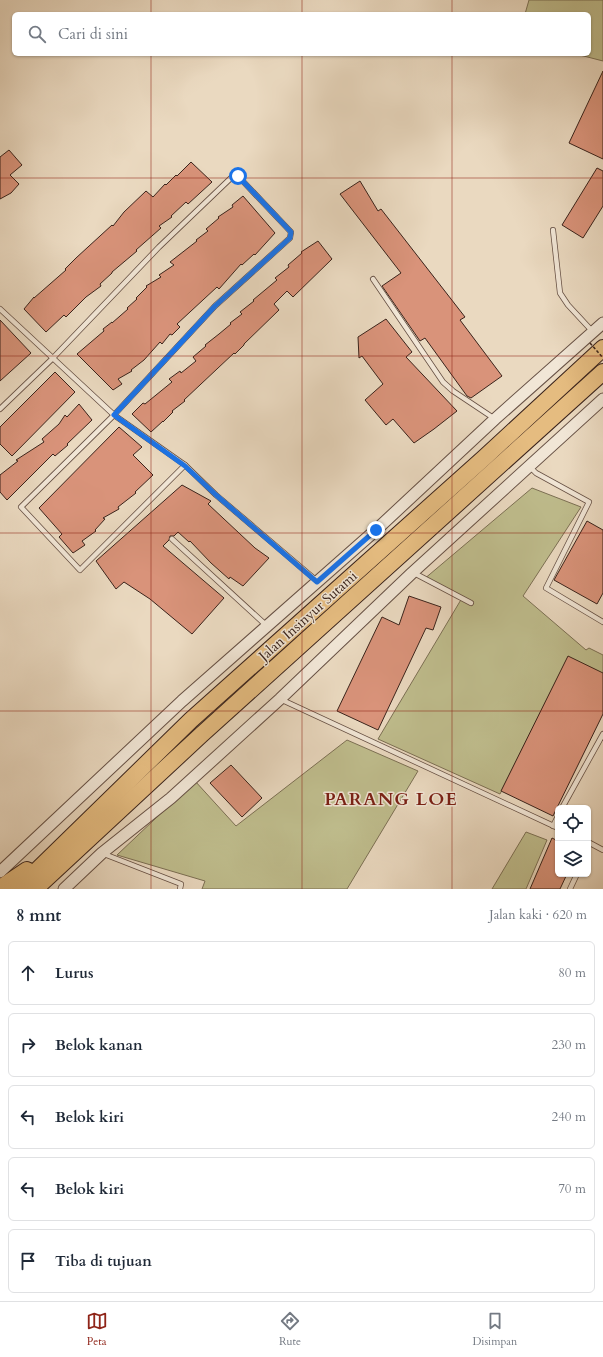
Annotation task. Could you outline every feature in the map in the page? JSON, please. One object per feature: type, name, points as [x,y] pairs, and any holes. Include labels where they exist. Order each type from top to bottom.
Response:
[{"type":"highway","name":"Jalan Insinyur Sutami","points":[[18,889],[56,850],[191,720],[484,458],[595,341]]},
{"type":"highway","name":"Jalan Insinyur Sutami","points":[[36,889],[200,735],[603,372]]},
{"type":"highway","points":[[0,888],[56,850]]},
{"type":"street","points":[[0,872],[182,701],[376,530],[495,419],[595,341],[603,322]]},
{"type":"street","points":[[64,889],[102,853],[172,798],[280,699],[412,573],[528,466],[602,402]]},
{"type":"lane","points":[[0,409],[52,359],[159,247],[232,177],[238,176],[291,232],[290,238],[215,306],[114,415],[22,507],[80,570],[185,466]]},
{"type":"lane","points":[[553,230],[560,293],[595,341]]},
{"type":"lane","points":[[373,279],[443,382],[453,391],[495,419]]},
{"type":"lane","points":[[0,309],[52,359],[114,415],[185,466],[216,495],[317,582]]},
{"type":"lane","points":[[528,466],[536,473],[589,502],[546,588],[603,622]]},
{"type":"lane","points":[[172,539],[267,626]]},
{"type":"lane","points":[[412,573],[471,603]]},
{"type":"lane","points":[[280,699],[553,826],[555,822]]},
{"type":"lane","points":[[564,805],[603,734]]},
{"type":"lane","points":[[591,845],[603,850]]},
{"type":"lane","points":[[102,853],[181,884],[180,889]]},
{"type":"lane","points":[[570,889],[576,877]]},
{"type":"path","points":[[595,341],[603,358]]},
{"type":"shaded area","points":[[529,0],[603,0],[603,61],[584,56],[591,56],[591,12],[526,12]]},
{"type":"shaded area","points":[[532,488],[581,507],[523,596],[586,650],[589,648],[603,655],[603,674],[568,657],[500,794],[378,739],[462,598],[423,580]]},
{"type":"shaded area","points":[[347,740],[418,771],[347,889],[202,889],[205,881],[117,855],[195,781],[236,826]]},
{"type":"shaded area","points":[[526,832],[547,840],[526,889],[492,889]]},
{"type":"building","points":[[603,71],[603,159],[569,143]]},
{"type":"building","points":[[9,150],[22,165],[10,175],[19,184],[11,193],[0,199],[0,157]]},
{"type":"building","points":[[191,162],[212,182],[188,204],[186,202],[171,216],[172,217],[159,226],[161,228],[112,272],[100,284],[101,286],[86,297],[66,317],[64,315],[46,332],[24,309],[34,297],[66,270],[65,269],[76,258],[112,225],[113,226],[124,212],[146,191],[153,197],[165,184],[166,185],[176,175],[177,176]]},
{"type":"building","points":[[597,168],[603,171],[603,206],[583,238],[562,225]]},
{"type":"building","points":[[360,181],[378,211],[381,209],[465,317],[460,320],[502,376],[471,398],[467,396],[425,338],[420,341],[382,286],[401,273],[340,194]]},
{"type":"building","points":[[243,196],[275,233],[255,255],[254,254],[242,265],[241,264],[219,289],[217,287],[177,324],[180,327],[172,335],[170,334],[162,344],[160,342],[144,360],[131,370],[132,371],[118,379],[122,384],[113,390],[77,354],[104,331],[103,329],[128,309],[127,308],[147,287],[146,286],[161,277],[159,275],[174,265],[170,262],[197,241],[196,240],[208,231],[206,229],[219,218],[218,217],[233,207],[232,205]]},
{"type":"building","points":[[318,241],[332,259],[293,297],[287,291],[274,304],[279,310],[235,354],[234,353],[184,400],[185,401],[172,411],[173,412],[163,422],[151,432],[132,414],[143,403],[145,404],[172,382],[169,379],[180,371],[181,373],[196,361],[193,357],[206,346],[205,345],[242,314],[240,312],[277,280],[275,278],[289,267],[288,265],[302,253],[301,252]]},
{"type":"building","points":[[386,319],[412,352],[406,357],[457,411],[414,443],[393,419],[386,425],[365,400],[383,384],[362,356],[359,358],[358,337]]},
{"type":"building","points":[[0,320],[31,353],[0,381]]},
{"type":"building","points":[[55,372],[75,392],[12,456],[0,444],[0,427]]},
{"type":"building","points":[[79,404],[92,420],[67,444],[68,445],[55,456],[53,454],[7,500],[0,492],[0,475],[18,461],[16,460],[44,442],[42,439],[59,424],[65,415],[67,417]]},
{"type":"building","points":[[119,427],[142,447],[133,455],[153,475],[135,492],[136,493],[118,507],[119,509],[103,518],[105,519],[95,530],[96,531],[82,541],[85,545],[73,553],[59,537],[62,534],[39,508]]},
{"type":"building","points":[[182,485],[211,501],[208,504],[255,548],[269,558],[243,586],[230,577],[229,579],[190,541],[189,542],[178,532],[174,536],[170,536],[169,540],[163,546],[224,598],[192,634],[150,599],[124,582],[116,589],[96,561]]},
{"type":"building","points":[[587,521],[603,530],[603,593],[597,604],[554,580]]},
{"type":"building","points":[[409,596],[441,607],[433,630],[426,628],[378,730],[337,711],[382,617],[399,625]]},
{"type":"building","points":[[568,656],[603,673],[603,714],[558,805],[555,805],[555,812],[553,816],[501,791]]},
{"type":"building","points":[[231,765],[262,798],[242,817],[210,783]]},
{"type":"building","points":[[552,838],[555,840],[555,877],[566,877],[560,889],[530,889]]},
{"type":"district","name":"PARANG LOE","points":[[391,799]]},
{"type":"route","points":[[238,176],[291,232],[290,238],[215,306],[114,415],[185,466],[216,495],[317,582],[376,530]]}]
